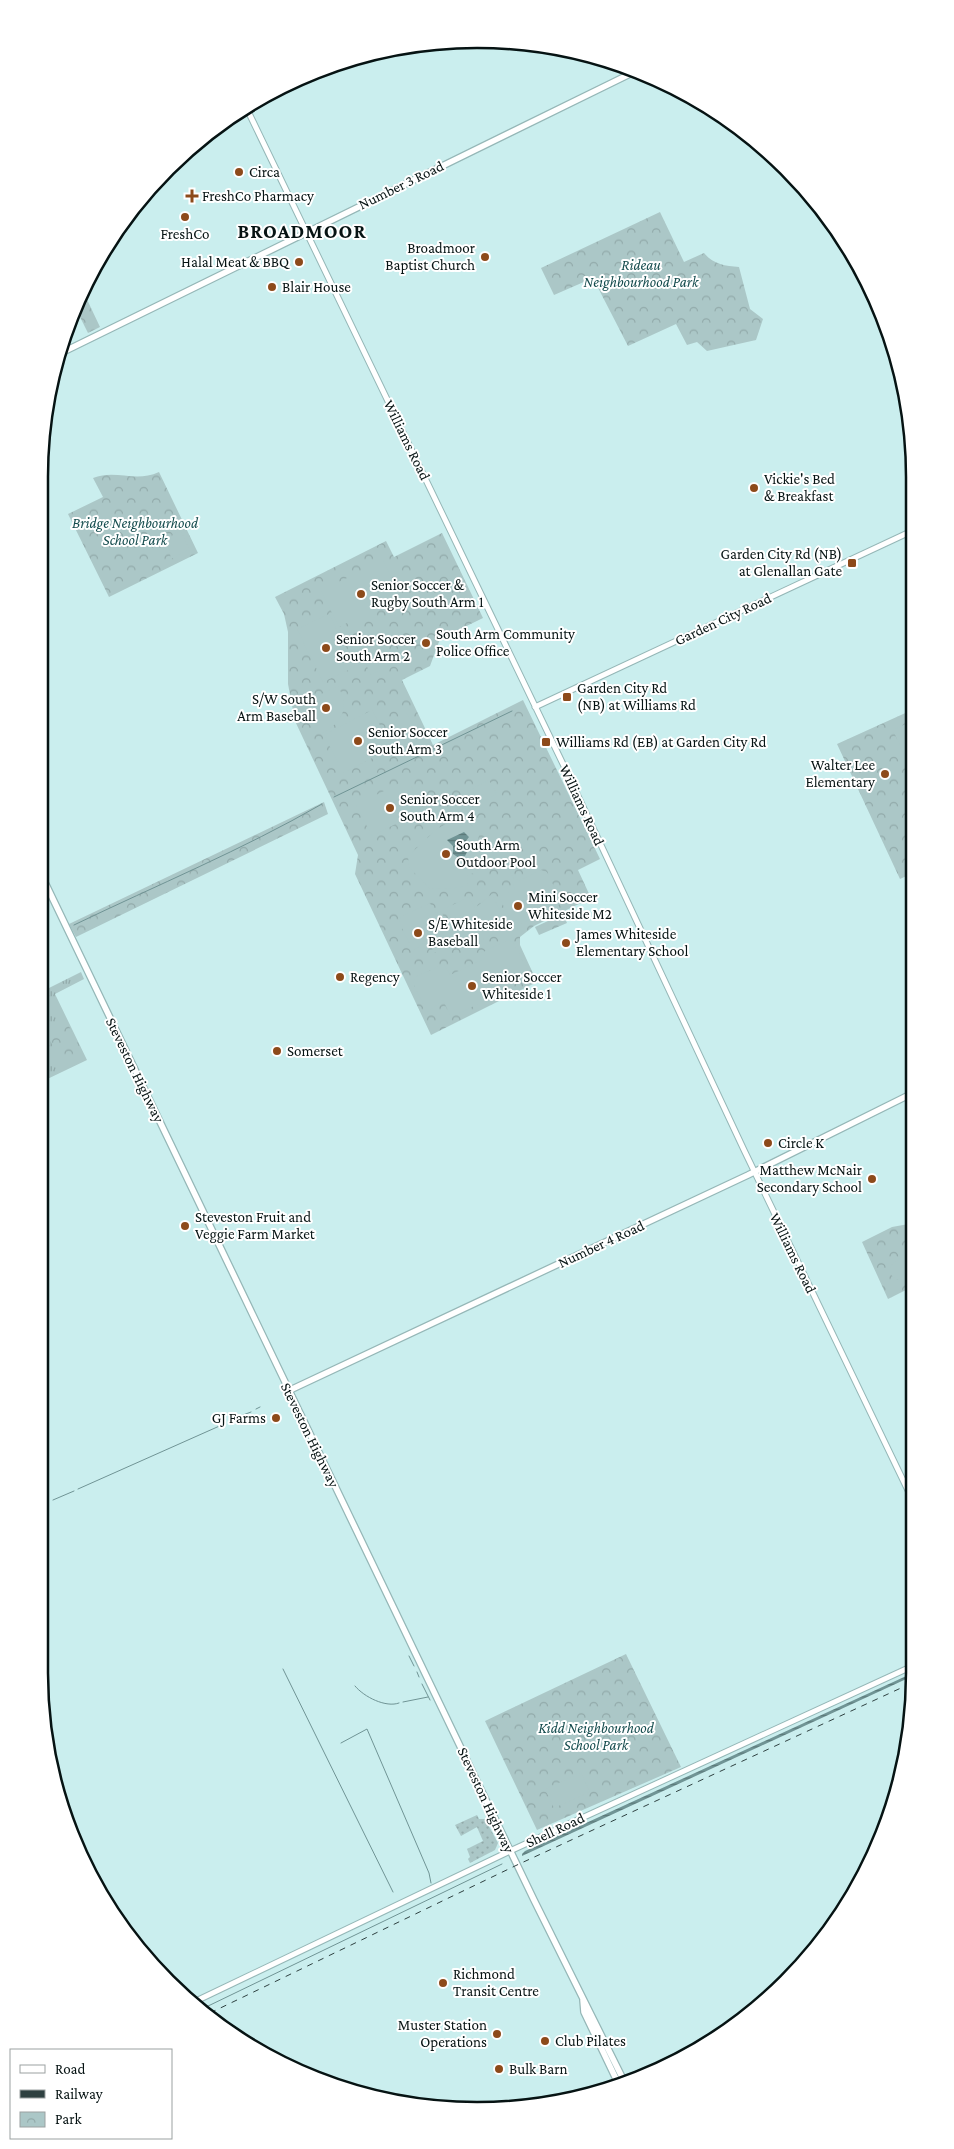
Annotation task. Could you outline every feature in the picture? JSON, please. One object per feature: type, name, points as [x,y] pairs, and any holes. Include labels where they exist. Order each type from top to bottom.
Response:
[{"type":"main road","name":"Number 3 Road","points":[[67,350],[306,231],[628,75]]},
{"type":"main road","name":"Steveston Highway","points":[[48,889],[510,1851],[622,2076]]},
{"type":"main road","name":"Number 4 Road","points":[[288,1391],[754,1172],[906,1097]]},
{"type":"main road","name":"Steveston Highway","points":[[583,2000],[584,2012],[616,2079]]},
{"type":"street","name":"Williams Road","points":[[249,113],[535,707],[754,1172],[906,1486]]},
{"type":"street","name":"Garden City Road","points":[[535,707],[906,534]]},
{"type":"street","name":"Shell Road","points":[[199,1999],[510,1851],[906,1669]]},
{"type":"green space","name":"Rideau Neighbourhood Park","points":[[660,212],[684,262],[704,253],[711,260],[720,264],[739,267],[750,309],[763,319],[756,340],[707,351],[697,342],[687,345],[676,324],[628,346],[593,278],[554,295],[541,268]]},
{"type":"green space","points":[[87,299],[100,327],[88,333],[79,315]]},
{"type":"green space","name":"Bridge Neighbourhood School Park","points":[[159,472],[198,553],[109,597],[68,514],[103,497],[93,478],[110,475],[142,476]]},
{"type":"green space","points":[[181,531],[189,549],[171,559],[168,544],[173,534]]},
{"type":"green space","points":[[442,533],[483,618],[440,639],[430,666],[402,680],[433,745],[523,700],[600,859],[578,870],[591,898],[534,926],[520,937],[520,945],[537,982],[431,1035],[355,874],[358,855],[295,721],[288,684],[288,632],[284,614],[275,597],[386,541],[394,557]]},
{"type":"green space","name":"Senior Soccer & Rugby South Arm 1","points":[[383,560],[401,596],[339,627],[321,591]]},
{"type":"green space","name":"Senior Soccer South Arm 2","points":[[329,614],[355,667],[323,682],[297,629]]},
{"type":"green space","points":[[379,631],[395,663],[371,675],[355,642]]},
{"type":"green space","name":"S/W South Arm Baseball","points":[[338,686],[342,694],[344,708],[342,714],[335,725],[321,734],[307,705],[309,700]]},
{"type":"green space","name":"Senior Soccer South Arm 3","points":[[372,710],[392,748],[343,773],[324,735]]},
{"type":"green space","points":[[407,713],[419,737],[418,740],[396,752],[389,732],[399,717]]},
{"type":"green space","points":[[906,713],[906,876],[900,879],[837,744]]},
{"type":"green space","points":[[906,724],[906,760],[893,730]]},
{"type":"green space","name":"Senior Soccer South Arm 4","points":[[408,779],[423,810],[372,836],[356,805]]},
{"type":"green space","points":[[489,780],[497,794],[479,803],[472,789]]},
{"type":"green space","points":[[324,802],[328,814],[76,937],[69,924]]},
{"type":"green space","name":"South Arm Outdoor Pool","points":[[449,822],[470,824],[480,832],[477,843],[483,844],[480,867],[476,874],[468,873],[467,886],[449,889],[429,888],[409,867],[408,856],[437,829]]},
{"type":"green space","points":[[511,868],[518,881],[541,870],[547,872],[561,901],[558,902],[559,905],[514,927],[499,897],[515,889],[513,884],[515,882],[509,869]]},
{"type":"green space","points":[[492,894],[506,923],[504,929],[475,943],[471,935],[461,939],[446,908],[469,897],[475,908]]},
{"type":"green space","name":"S/E Whiteside Baseball","points":[[430,903],[435,913],[441,911],[456,943],[434,953],[428,940],[413,951],[399,922],[401,917]]},
{"type":"green space","points":[[563,914],[567,923],[539,935],[535,927]]},
{"type":"green space","points":[[508,940],[513,942],[528,971],[517,977],[503,978],[509,989],[451,1017],[443,1000],[427,1012],[413,983],[415,977],[444,964],[450,975],[482,960],[479,954]]},
{"type":"green space","points":[[81,972],[84,979],[55,994],[87,1060],[48,1079],[48,988]]},
{"type":"green space","points":[[66,1020],[84,1057],[63,1067],[48,1036],[48,1029]]},
{"type":"green space","points":[[906,1224],[906,1290],[888,1299],[862,1242],[892,1227]]},
{"type":"green space","points":[[896,1260],[904,1260],[906,1262],[906,1278],[904,1280],[896,1280],[890,1274],[890,1266]]},
{"type":"green space","name":"Kidd Neighbourhood School Park","points":[[626,1654],[681,1767],[537,1830],[485,1721]]},
{"type":"green space","points":[[581,1773],[590,1792],[554,1808],[545,1789]]},
{"type":"green space","points":[[477,1815],[479,1819],[485,1819],[498,1843],[495,1850],[470,1863],[467,1849],[483,1841],[477,1827],[461,1836],[455,1825]]},
{"type":"shaded area","points":[[464,832],[469,837],[466,841],[468,850],[465,856],[459,858],[453,854],[453,846],[447,840]]},
{"type":"shaded area","points":[[906,1676],[906,1679],[522,1856],[525,1851]]},
{"type":"waterway","points":[[334,797],[512,711]]},
{"type":"waterway","points":[[74,925],[230,852],[322,804]]},
{"type":"waterway","points":[[256,1409],[260,1407]]},
{"type":"waterway","points":[[243,1415],[251,1412]]},
{"type":"waterway","points":[[229,1422],[238,1418]]},
{"type":"waterway","points":[[78,1489],[224,1424]]},
{"type":"waterway","points":[[53,1500],[74,1491]]},
{"type":"waterway","points":[[409,1656],[414,1666]]},
{"type":"waterway","points":[[283,1669],[393,1892]]},
{"type":"waterway","points":[[417,1672],[419,1677]]},
{"type":"waterway","points":[[422,1684],[430,1700]]},
{"type":"waterway","points":[[355,1686],[364,1694],[382,1703],[399,1703]]},
{"type":"waterway","points":[[403,1702],[428,1697]]},
{"type":"waterway","points":[[341,1743],[367,1729],[429,1873],[431,1883]]},
{"type":"waterway","points":[[208,2006],[502,1864]]},
{"type":"railway","points":[[214,2011],[517,1865],[906,1686]]},
{"type":"place","name":"Circa","points":[[239,172]]},
{"type":"place","name":"FreshCo Pharmacy","points":[[192,196]]},
{"type":"place","name":"FreshCo","points":[[185,217]]},
{"type":"place","name":"Broadmoor Baptist Church","points":[[485,257]]},
{"type":"place","name":"Halal Meat & BBQ","points":[[299,262]]},
{"type":"place","name":"Blair House","points":[[272,287]]},
{"type":"place","name":"Vickie's Bed & Breakfast","points":[[754,488]]},
{"type":"place","name":"Garden City Rd (NB) at Glenallan Gate","points":[[852,563]]},
{"type":"place","name":"Senior Soccer & Rugby South Arm 1","points":[[361,594]]},
{"type":"place","name":"South Arm Community Police Office","points":[[426,643]]},
{"type":"place","name":"Senior Soccer South Arm 2","points":[[326,648]]},
{"type":"place","name":"Garden City Rd (NB) at Williams Rd","points":[[567,697]]},
{"type":"place","name":"S/W South Arm Baseball","points":[[326,708]]},
{"type":"place","name":"Senior Soccer South Arm 3","points":[[358,741]]},
{"type":"place","name":"Williams Rd (EB) at Garden City Rd","points":[[546,742]]},
{"type":"place","name":"Walter Lee Elementary","points":[[885,774]]},
{"type":"place","name":"Senior Soccer South Arm 4","points":[[390,808]]},
{"type":"place","name":"South Arm Outdoor Pool","points":[[446,854]]},
{"type":"place","name":"Mini Soccer Whiteside M2","points":[[518,906]]},
{"type":"place","name":"S/E Whiteside Baseball","points":[[418,933]]},
{"type":"place","name":"James Whiteside Elementary School","points":[[566,943]]},
{"type":"place","name":"Regency","points":[[340,977]]},
{"type":"place","name":"Senior Soccer Whiteside 1","points":[[472,986]]},
{"type":"place","name":"Somerset","points":[[277,1051]]},
{"type":"place","name":"Circle K","points":[[768,1143]]},
{"type":"place","name":"Matthew McNair Secondary School","points":[[872,1179]]},
{"type":"place","name":"Steveston Fruit and Veggie Farm Market","points":[[185,1226]]},
{"type":"place","name":"GJ Farms","points":[[276,1418]]},
{"type":"place","name":"Richmond Transit Centre","points":[[443,1983]]},
{"type":"place","name":"Muster Station Operations","points":[[497,2034]]},
{"type":"place","name":"Club Pilates","points":[[545,2041]]},
{"type":"place","name":"Bulk Barn","points":[[499,2069]]},
{"type":"district","name":"BROADMOOR","points":[[302,231]]}]
